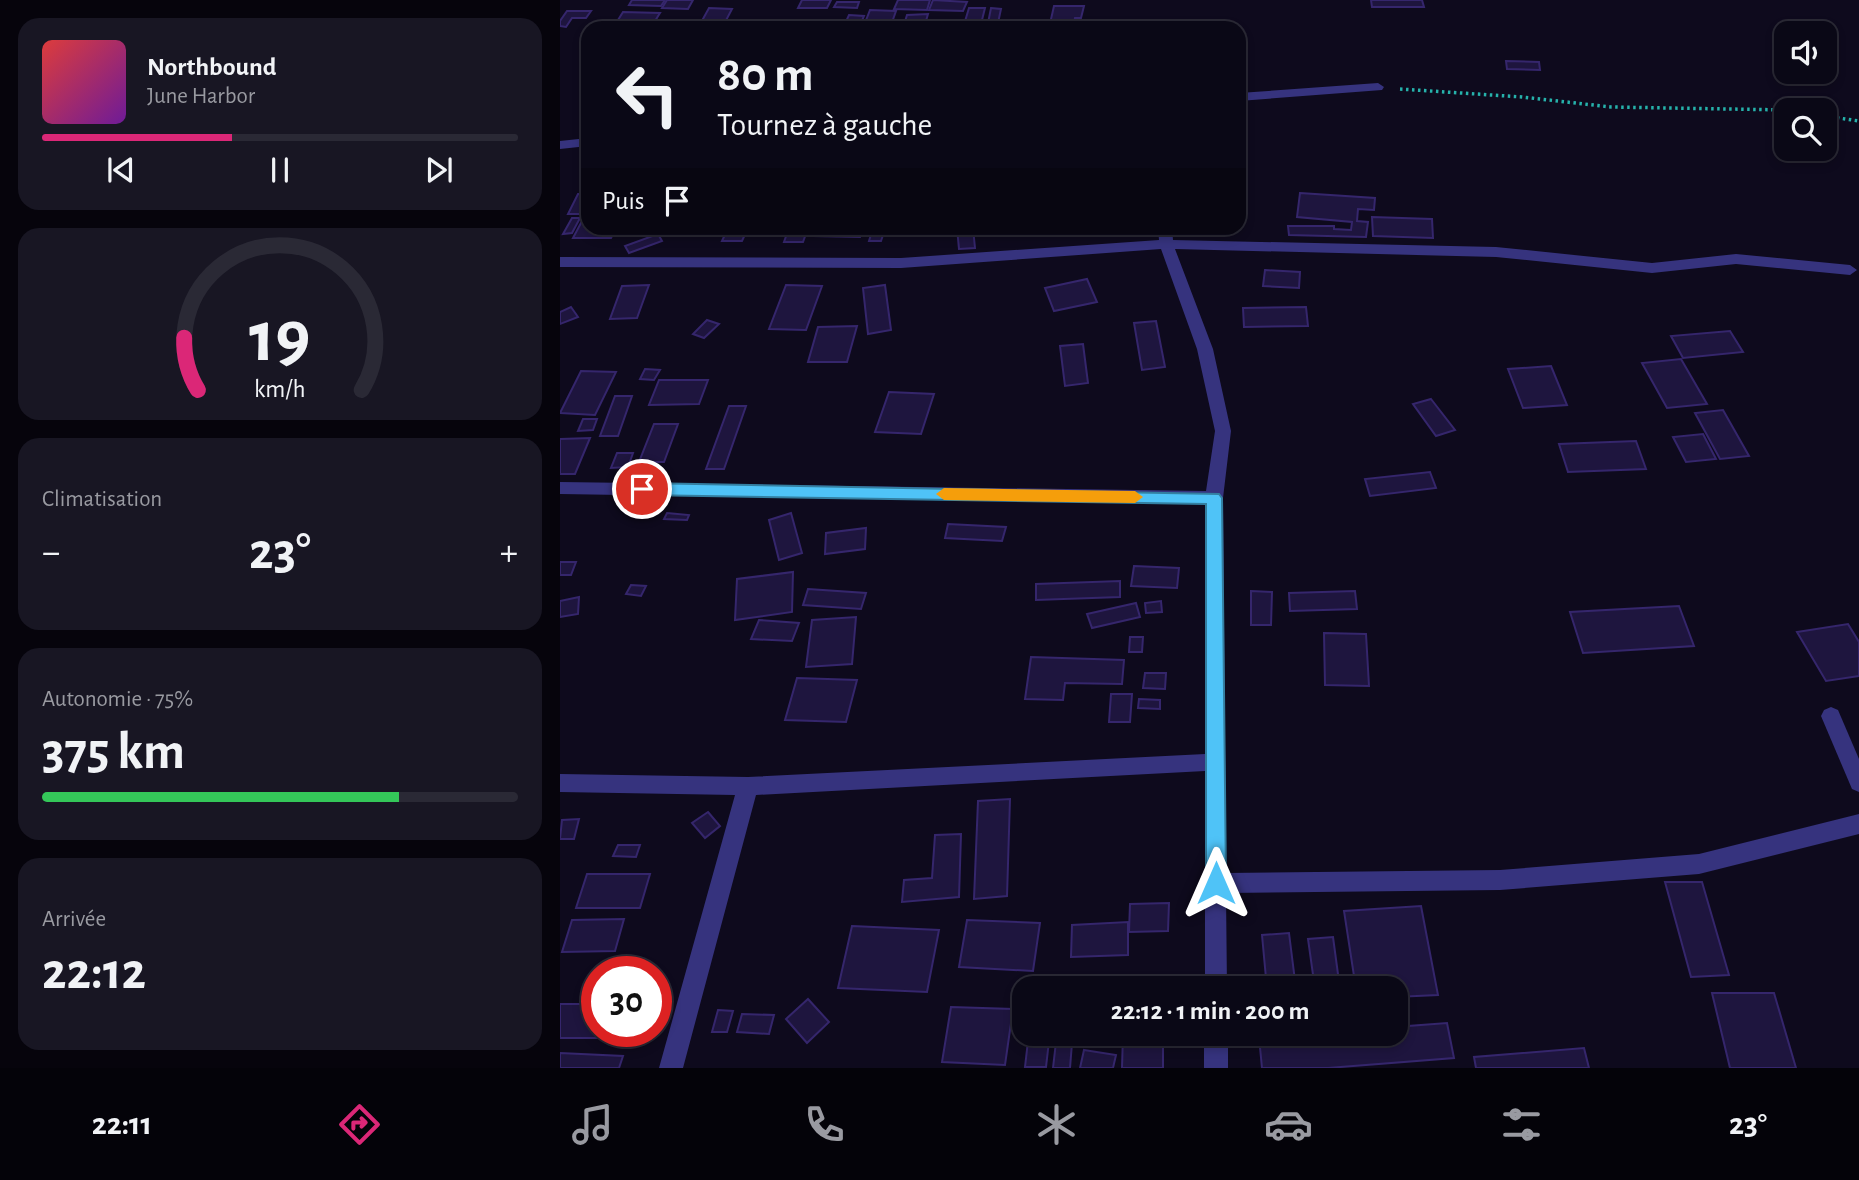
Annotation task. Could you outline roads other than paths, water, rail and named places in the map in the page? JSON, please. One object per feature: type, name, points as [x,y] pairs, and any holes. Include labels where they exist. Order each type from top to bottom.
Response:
[{"type":"street","points":[[1246,96],[1378,87]]},
{"type":"street","points":[[561,147],[581,143]]},
{"type":"street","points":[[1165,235],[1166,244],[1181,278],[1205,349],[1223,431],[1214,498],[1216,976]]},
{"type":"street","points":[[560,262],[901,263],[1166,244],[1496,251],[1652,268],[1736,259],[1850,270]]},
{"type":"street","points":[[560,488],[1214,498]]},
{"type":"street","points":[[1831,716],[1859,783]]},
{"type":"street","points":[[560,783],[748,786],[1215,762]]},
{"type":"street","points":[[671,1068],[748,786]]},
{"type":"street","points":[[1216,883],[1500,880],[1699,864],[1859,824]]},
{"type":"street","points":[[1216,1046],[1216,1068]]}]
